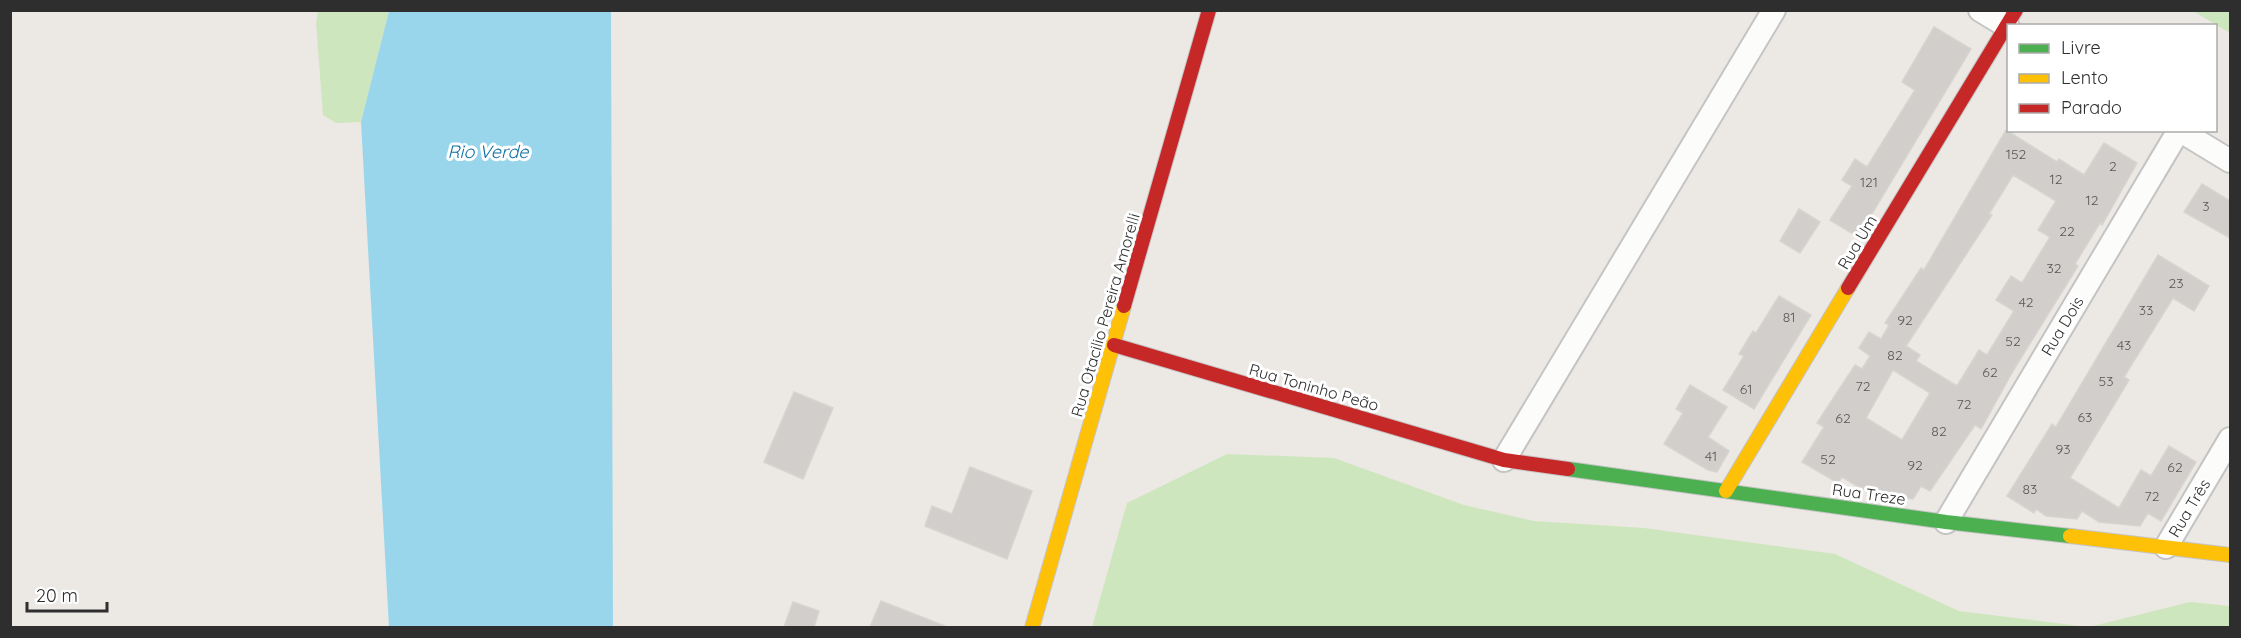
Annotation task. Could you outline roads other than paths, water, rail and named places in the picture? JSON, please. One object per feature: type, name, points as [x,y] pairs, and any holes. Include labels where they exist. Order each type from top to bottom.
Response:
[{"type":"street","name":"Rua Otacilio Pereira Amorelli","points":[[1032,627],[1209,10]]},
{"type":"street","points":[[1504,460],[1774,10]]},
{"type":"street","points":[[1980,10],[2010,21]]},
{"type":"street","name":"Rua Um","points":[[1726,491],[2007,26]]},
{"type":"street","name":"Rua Dois","points":[[1946,522],[2178,132]]},
{"type":"street","points":[[2182,132],[2230,161]]},
{"type":"street","name":"Rua Toninho Peão","points":[[1114,345],[1504,460]]},
{"type":"street","name":"Rua Três","points":[[2166,547],[2230,439]]},
{"type":"street","name":"Rua Treze","points":[[1504,460],[1946,522],[2230,555]]},
{"type":"water","name":"Rio Verde","points":[[389,11],[611,11],[613,627],[389,627],[361,122]]}]
